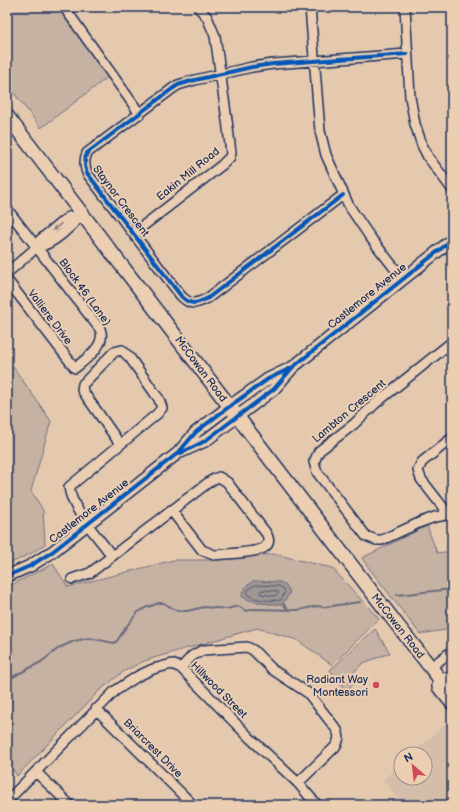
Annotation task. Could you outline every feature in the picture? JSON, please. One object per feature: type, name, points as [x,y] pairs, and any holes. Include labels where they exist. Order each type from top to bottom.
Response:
[{"type":"main road","name":"McCowan Road","points":[[7,116],[340,551],[431,667],[439,678],[439,687],[452,703]]},
{"type":"main road","name":"McCowan Road","points":[[439,678],[448,680],[452,686]]},
{"type":"street","points":[[64,7],[140,114]]},
{"type":"street","name":"Eakin Mill Road","points":[[134,233],[222,165],[230,157],[231,149],[216,36],[207,17],[198,7]]},
{"type":"street","points":[[310,7],[320,131],[326,155],[343,195],[354,215],[403,279]]},
{"type":"street","points":[[405,7],[407,54],[412,107],[416,130],[428,157],[452,189]]},
{"type":"street","name":"Staynor Crescent","points":[[343,195],[208,298],[196,303],[188,302],[180,296],[134,233],[87,173],[84,166],[84,160],[87,153],[178,85],[259,66],[314,60],[407,54]]},
{"type":"street","name":"Block 46 (Lane)","points":[[7,209],[102,333],[100,345],[75,368]]},
{"type":"street","points":[[7,273],[37,247],[40,240],[69,217],[82,214]]},
{"type":"street","name":"Castlemore Avenue","points":[[178,453],[205,441],[238,416],[274,388],[293,367],[452,240]]},
{"type":"street","name":"Valliere Drive","points":[[7,280],[75,368]]},
{"type":"street","name":"Lambton Crescent","points":[[450,514],[421,522],[382,540],[371,539],[366,536],[317,472],[314,462],[318,451],[354,424],[376,403],[452,342]]},
{"type":"street","points":[[112,556],[75,506],[69,487],[157,414],[162,408],[156,395],[130,358],[122,350],[114,352],[86,380],[83,384],[82,390],[120,444]]},
{"type":"street","name":"Castlemore Avenue","points":[[7,576],[45,557],[178,453],[196,432],[268,378],[293,367]]},
{"type":"street","points":[[450,514],[421,479],[418,470],[422,462],[452,438]]},
{"type":"street","points":[[72,579],[90,573],[172,510],[214,479],[219,478],[224,479],[266,533],[269,541],[268,545],[256,551],[214,555],[210,554],[202,550],[172,510]]},
{"type":"street","points":[[181,668],[192,656],[203,650],[247,647],[253,650],[273,670],[308,693],[338,730],[339,736],[335,747],[298,783]]},
{"type":"street","points":[[431,667],[452,651]]},
{"type":"street","name":"Hillwood Street","points":[[7,801],[115,691],[145,672],[167,664],[176,665],[181,668],[250,738],[298,783],[317,805]]},
{"type":"street","name":"Briarcrest Drive","points":[[96,709],[193,805]]},
{"type":"street","points":[[36,772],[70,805]]},
{"type":"shaded area","points":[[7,7],[57,7],[108,77],[41,128],[7,84]]},
{"type":"shaded area","points":[[7,358],[51,421],[31,491],[43,510],[45,544],[30,554],[7,565]]},
{"type":"shaded area","points":[[427,526],[437,553],[452,551],[452,629],[420,634],[362,558]]},
{"type":"shaded area","points":[[274,554],[332,568],[379,619],[332,665],[297,640],[257,628],[144,661],[123,672],[99,691],[17,776],[7,760],[7,587],[53,564],[68,587],[174,560],[213,560]]},
{"type":"shaded area","points":[[375,629],[390,653],[363,663],[354,672],[359,679],[346,691],[330,670]]},
{"type":"shaded area","points":[[449,721],[452,725],[452,805],[402,805],[383,780],[393,771],[393,786],[433,786],[433,746],[421,746]]},
{"type":"water","points":[[253,581],[280,582],[286,585],[290,592],[283,604],[252,601],[242,597],[242,594],[247,586]]},
{"type":"waterway","points":[[397,595],[452,589]]},
{"type":"waterway","points":[[7,680],[41,662],[59,648],[74,641],[89,638],[114,643],[137,613],[145,608],[159,603],[164,603],[177,611],[187,611],[204,607],[227,609],[238,606],[246,611],[254,609],[299,610],[317,606],[324,607],[360,602]]},
{"type":"waterway","points":[[283,604],[288,609]]},
{"type":"cycle path","points":[[343,195],[208,298],[197,303],[191,303],[181,296],[87,173],[85,160],[87,153],[178,85],[252,67],[273,64],[407,54]]},
{"type":"cycle path","points":[[181,453],[205,441],[274,389],[293,367],[452,240]]},
{"type":"cycle path","points":[[7,576],[30,566],[52,552],[178,453],[196,432],[268,379],[293,367]]},
{"type":"place","name":"Radiant Way Montessori","points":[[376,685]]}]
